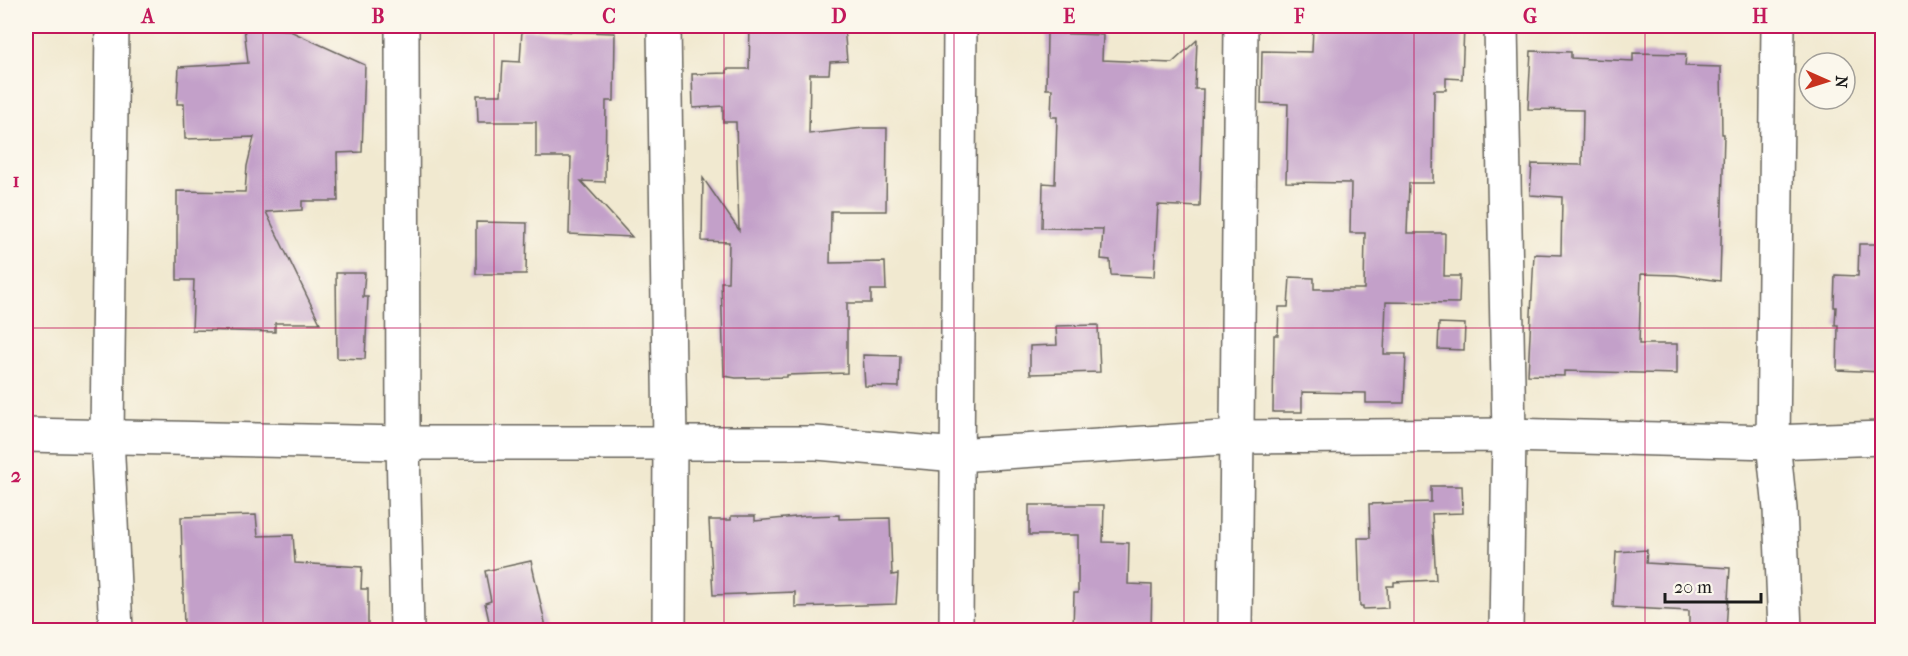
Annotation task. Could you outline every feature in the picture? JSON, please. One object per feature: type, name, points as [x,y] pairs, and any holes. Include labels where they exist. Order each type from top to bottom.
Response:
[{"type":"street","points":[[112,26],[107,436],[116,630]]},
{"type":"street","points":[[402,26],[406,630]]},
{"type":"street","points":[[664,26],[670,442],[669,630]]},
{"type":"street","points":[[956,630],[960,26]]},
{"type":"street","points":[[1235,630],[1241,26]]},
{"type":"street","points":[[1502,26],[1509,435],[1506,630]]},
{"type":"street","points":[[1778,26],[1773,442],[1780,520],[1785,630]]},
{"type":"street","points":[[26,435],[403,443],[817,443],[957,455],[1238,437],[1509,435],[1773,442],[1882,438]]},
{"type":"building","points":[[750,26],[844,26],[847,61],[830,62],[829,74],[810,74],[809,134],[863,128],[887,128],[886,211],[831,211],[830,263],[885,262],[886,290],[871,290],[871,303],[847,303],[847,373],[787,375],[787,377],[736,378],[724,376],[721,282],[728,282],[729,242],[702,241],[703,178],[739,230],[736,122],[723,122],[723,106],[693,108],[692,74],[727,73],[727,69],[749,69]]},
{"type":"building","points":[[1313,26],[1464,26],[1462,79],[1446,78],[1446,90],[1434,90],[1433,183],[1409,183],[1407,233],[1445,233],[1444,276],[1460,276],[1459,303],[1386,302],[1384,354],[1406,354],[1404,403],[1366,403],[1366,393],[1302,392],[1302,412],[1273,412],[1274,335],[1278,335],[1279,307],[1288,307],[1290,277],[1314,278],[1314,289],[1364,289],[1365,233],[1350,233],[1351,183],[1286,182],[1288,104],[1261,103],[1262,51],[1312,52]]},
{"type":"building","points":[[244,27],[288,30],[365,65],[362,152],[337,153],[338,201],[302,201],[302,210],[266,212],[320,323],[275,323],[275,332],[192,330],[194,280],[177,280],[177,191],[245,192],[247,166],[254,137],[185,139],[184,104],[177,104],[179,67],[248,63]]},
{"type":"building","points":[[522,30],[615,33],[614,101],[606,101],[605,182],[581,181],[632,237],[569,234],[571,157],[536,157],[536,122],[478,122],[477,95],[501,95],[503,61],[520,62]]},
{"type":"building","points":[[1047,33],[1103,35],[1102,60],[1172,63],[1197,40],[1195,89],[1203,89],[1200,207],[1158,205],[1154,277],[1111,275],[1110,260],[1101,259],[1103,229],[1042,228],[1043,183],[1055,184],[1057,117],[1051,117],[1052,89],[1046,89]]},
{"type":"building","points":[[1531,51],[1571,52],[1571,58],[1633,61],[1633,53],[1686,54],[1685,66],[1721,67],[1722,134],[1724,134],[1720,281],[1676,275],[1641,274],[1639,344],[1677,344],[1677,374],[1564,371],[1564,376],[1528,375],[1534,254],[1561,255],[1562,197],[1530,195],[1532,164],[1582,165],[1583,110],[1528,109]]},
{"type":"building","points":[[476,222],[527,223],[526,274],[476,274]]},
{"type":"building","points":[[1859,244],[1882,244],[1882,372],[1837,370],[1838,325],[1835,325],[1835,275],[1858,276]]},
{"type":"building","points":[[336,273],[365,273],[363,297],[368,297],[365,359],[337,358]]},
{"type":"building","points":[[1439,323],[1465,324],[1464,350],[1438,349]]},
{"type":"building","points":[[1098,325],[1100,372],[1030,374],[1030,346],[1057,345],[1056,326]]},
{"type":"building","points":[[863,355],[900,356],[899,387],[865,386]]},
{"type":"building","points":[[1431,486],[1462,486],[1463,513],[1432,514],[1436,580],[1394,582],[1394,586],[1387,586],[1388,608],[1363,609],[1363,606],[1360,606],[1358,538],[1370,538],[1369,504],[1431,502]]},
{"type":"building","points":[[1029,505],[1104,505],[1103,542],[1129,543],[1128,584],[1152,585],[1151,630],[1073,630],[1074,593],[1078,593],[1078,535],[1029,535]]},
{"type":"building","points":[[256,515],[258,536],[293,535],[295,563],[362,567],[361,589],[368,589],[368,626],[230,630],[230,627],[184,628],[181,517]]},
{"type":"building","points":[[839,515],[839,519],[890,518],[892,575],[898,574],[896,604],[795,607],[795,592],[713,595],[709,520],[731,520],[731,516],[755,516],[755,521]]},
{"type":"building","points":[[1647,550],[1646,563],[1730,568],[1726,630],[1689,630],[1689,611],[1613,607],[1616,552]]},
{"type":"building","points":[[531,561],[546,627],[527,630],[491,630],[485,603],[491,601],[485,571]]}]
